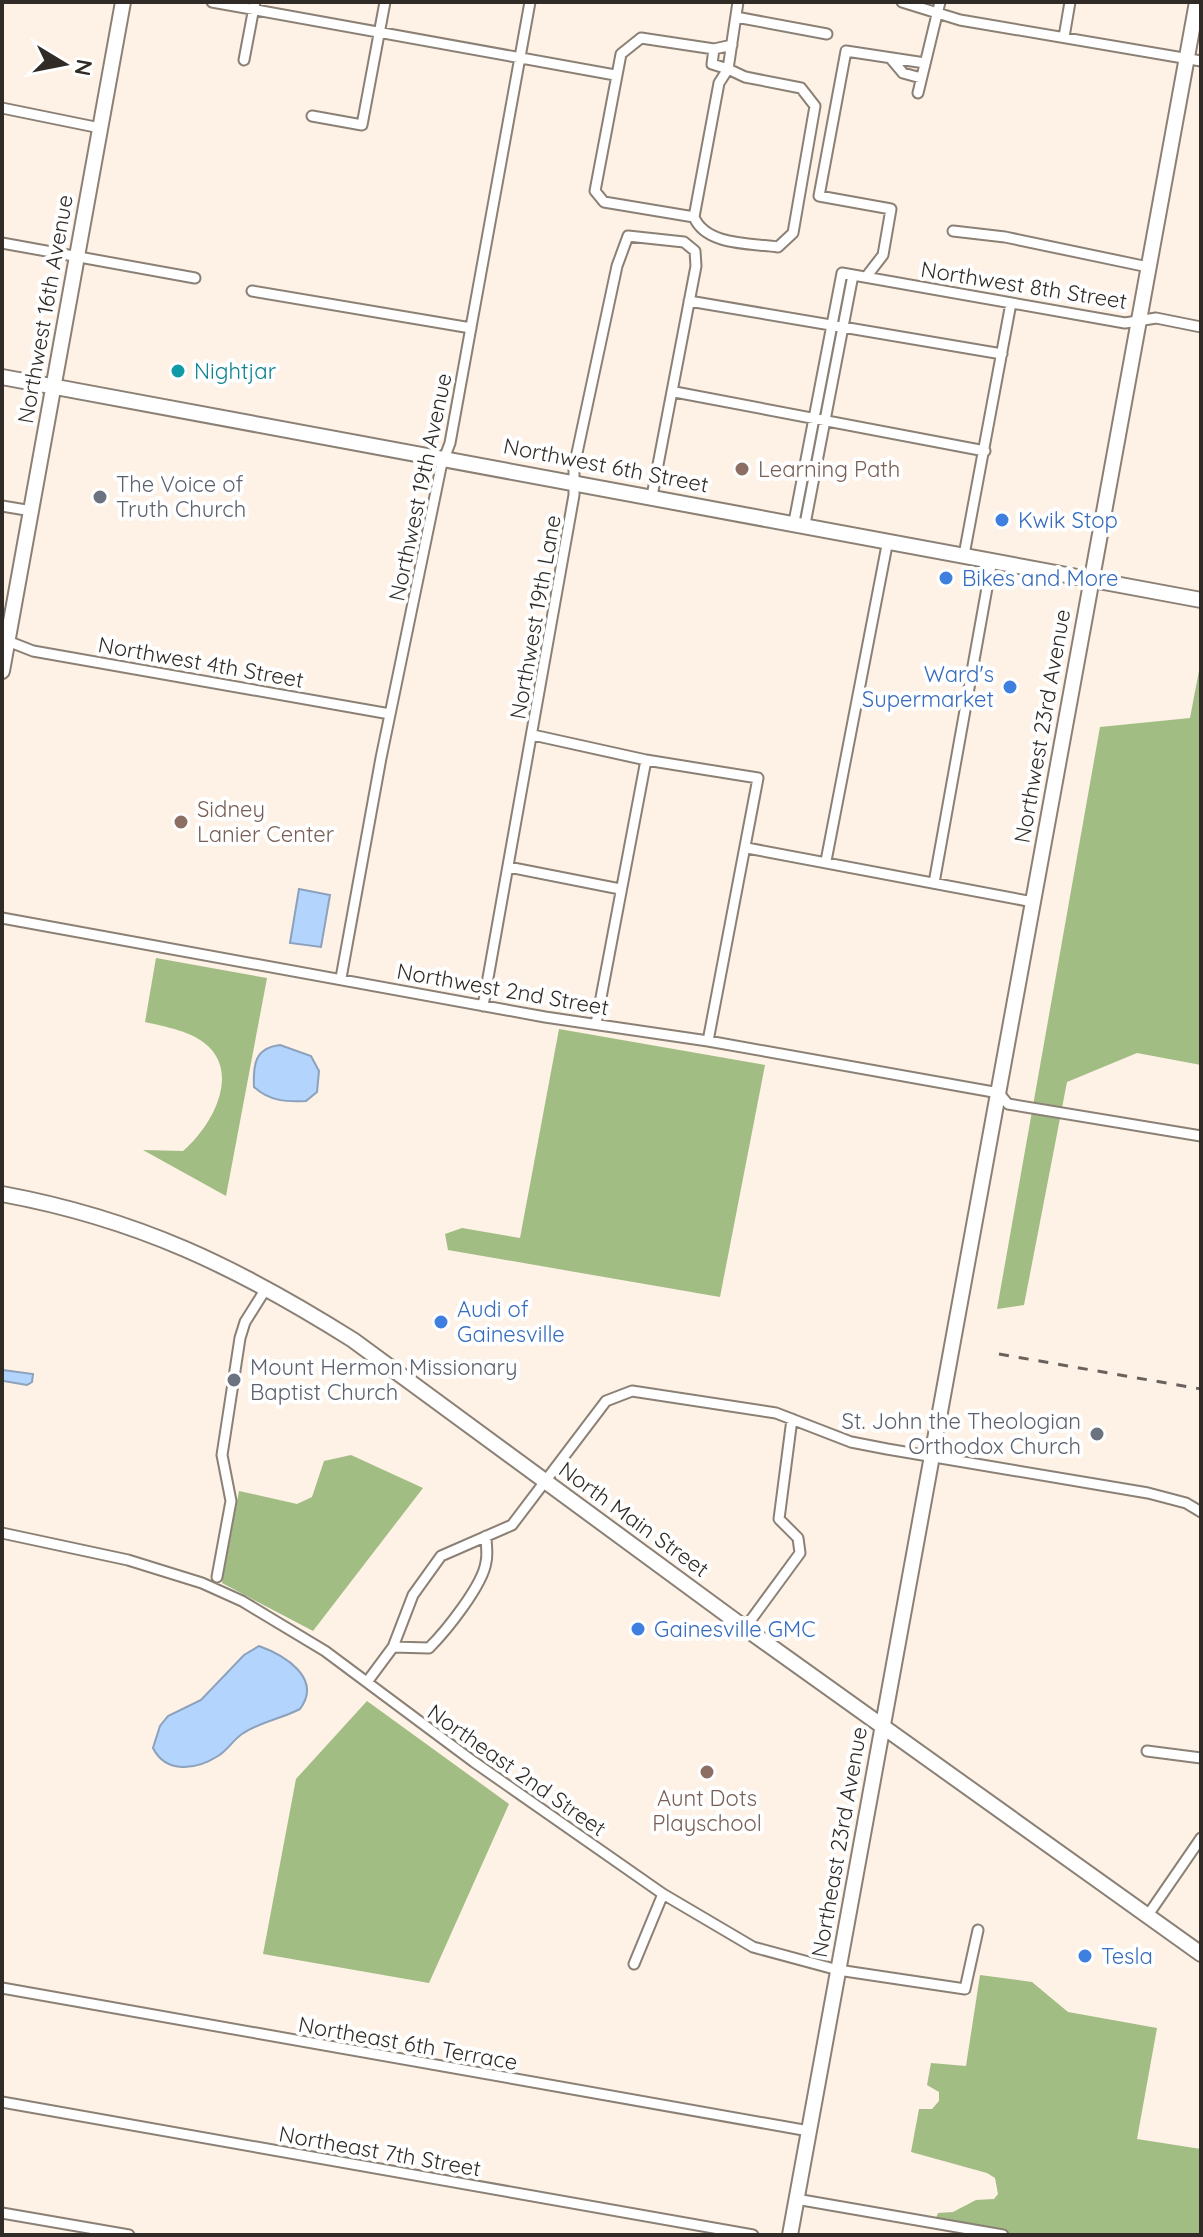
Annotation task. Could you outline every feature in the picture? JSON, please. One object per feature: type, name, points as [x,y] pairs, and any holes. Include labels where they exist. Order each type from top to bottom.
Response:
[{"type":"main road","name":"Northwest 16th Avenue","points":[[2,671],[4,640],[32,511],[123,2]]},
{"type":"main road","name":"Northwest 23rd Avenue","points":[[932,1457],[1148,267],[1194,60],[1197,2]]},
{"type":"main road","name":"Northwest 6th Street","points":[[2,377],[1201,600]]},
{"type":"main road","name":"North Main Street","points":[[2,1194],[118,1222],[181,1245],[267,1287],[353,1340],[745,1628],[1201,1954]]},
{"type":"main road","name":"Northeast 23rd Avenue","points":[[790,2235],[932,1457]]},
{"type":"street","points":[[212,2],[254,6],[380,33],[615,75]]},
{"type":"street","points":[[312,116],[362,125],[385,2]]},
{"type":"street","name":"Northwest 19th Avenue","points":[[341,978],[390,714],[444,457],[450,443],[530,2]]},
{"type":"street","points":[[714,49],[712,64],[728,69],[745,77],[801,88],[815,106],[793,233],[778,247],[715,238],[703,232],[694,217],[719,83],[728,69],[738,2]]},
{"type":"street","points":[[902,2],[937,15],[1194,60]]},
{"type":"street","points":[[918,93],[940,2]]},
{"type":"street","points":[[1064,37],[1070,2]]},
{"type":"street","points":[[244,60],[254,6]]},
{"type":"street","points":[[736,17],[827,34]]},
{"type":"street","points":[[694,217],[604,202],[595,191],[615,75],[621,54],[641,38],[714,49],[732,45]]},
{"type":"street","points":[[866,277],[883,255],[891,209],[819,196],[846,51],[925,63]]},
{"type":"street","points":[[892,60],[903,73],[921,78]]},
{"type":"street","points":[[2,108],[100,128]]},
{"type":"street","points":[[953,231],[1005,237],[1148,267]]},
{"type":"street","name":"Northwest 19th Lane","points":[[483,1006],[533,735],[574,467],[617,266],[628,236],[684,242],[695,251],[696,266],[689,301]]},
{"type":"street","points":[[2,243],[195,278]]},
{"type":"street","points":[[820,418],[831,324],[848,274]]},
{"type":"street","points":[[799,523],[843,326],[848,274]]},
{"type":"street","name":"Northwest 8th Street","points":[[848,274],[1125,323],[1156,318],[1201,327]]},
{"type":"street","points":[[252,291],[471,328]]},
{"type":"street","points":[[652,496],[675,392],[689,301],[1002,354]]},
{"type":"street","points":[[964,555],[1011,303]]},
{"type":"street","points":[[675,392],[985,451]]},
{"type":"street","points":[[2,506],[32,511]]},
{"type":"street","points":[[826,861],[888,540]]},
{"type":"street","points":[[934,883],[992,560]]},
{"type":"street","name":"Northwest 4th Street","points":[[4,640],[33,651],[390,714]]},
{"type":"street","points":[[533,735],[646,760],[758,778],[708,1041]]},
{"type":"street","points":[[596,1024],[646,760]]},
{"type":"street","points":[[747,848],[1033,902]]},
{"type":"street","points":[[508,867],[620,889]]},
{"type":"street","name":"Northwest 2nd Street","points":[[2,918],[483,1006],[708,1041],[999,1093],[1008,1104],[1201,1136]]},
{"type":"street","points":[[217,1577],[231,1501],[221,1467],[222,1455],[240,1338],[245,1322],[267,1287]]},
{"type":"street","points":[[367,1682],[393,1647],[424,1575],[441,1556],[512,1525],[606,1401],[632,1391],[762,1411],[851,1442],[1148,1493],[1186,1503],[1201,1512]]},
{"type":"street","points":[[745,1628],[800,1553],[798,1538],[779,1519],[792,1419]]},
{"type":"street","name":"Northeast 2nd Street","points":[[2,1533],[128,1560],[202,1583],[288,1626],[663,1894],[753,1947],[838,1970],[965,1989],[978,1930]]},
{"type":"street","points":[[393,1647],[429,1648],[442,1635],[480,1579],[486,1563],[486,1536]]},
{"type":"street","points":[[1147,1751],[1201,1758]]},
{"type":"street","points":[[1148,1915],[1201,1838]]},
{"type":"street","points":[[634,1964],[663,1894]]},
{"type":"street","name":"Northeast 6th Terrace","points":[[2,1988],[809,2131]]},
{"type":"street","name":"Northeast 7th Street","points":[[2,2102],[753,2235]]},
{"type":"street","points":[[796,2199],[1003,2235]]},
{"type":"street","points":[[2,2213],[129,2235]]},
{"type":"green space","points":[[1201,660],[1201,1065],[1137,1053],[1067,1082],[1024,1305],[997,1309],[1100,727],[1190,718]]},
{"type":"green space","points":[[156,958],[267,978],[226,1196],[143,1150],[183,1151],[211,1117],[221,1088],[222,1073],[218,1059],[209,1047],[187,1033],[145,1022]]},
{"type":"green space","points":[[559,1029],[765,1065],[720,1297],[448,1250],[445,1234],[462,1228],[520,1238]]},
{"type":"green space","points":[[351,1455],[423,1488],[313,1631],[222,1583],[239,1491],[297,1504],[312,1497],[324,1461]]},
{"type":"green space","points":[[367,1701],[509,1804],[429,1983],[263,1954],[296,1779]]},
{"type":"green space","points":[[980,1975],[1032,1982],[1068,2012],[1157,2028],[1137,2139],[1201,2149],[1201,2235],[1017,2235],[936,2218],[938,2213],[953,2212],[976,2200],[994,2199],[998,2194],[995,2178],[987,2173],[911,2152],[919,2109],[932,2109],[939,2101],[939,2092],[927,2085],[931,2063],[966,2066]]},
{"type":"water","points":[[299,889],[330,895],[321,947],[290,943]]},
{"type":"water","points":[[280,1045],[311,1056],[319,1071],[317,1092],[306,1101],[278,1100],[254,1087],[257,1058],[265,1050]]},
{"type":"water","points":[[3,1370],[33,1374],[32,1382],[27,1385],[3,1381]]},
{"type":"water","points":[[259,1646],[289,1662],[304,1678],[306,1698],[300,1709],[249,1730],[209,1761],[182,1767],[166,1762],[153,1748],[160,1726],[168,1716],[201,1700],[244,1655]]},
{"type":"railway","points":[[999,1354],[1201,1389]]},
{"type":"place","name":"Nightjar","points":[[178,371]]},
{"type":"place","name":"Learning Path","points":[[742,469]]},
{"type":"place","name":"The Voice of Truth Church","points":[[100,497]]},
{"type":"place","name":"Kwik Stop","points":[[1002,520]]},
{"type":"place","name":"Bikes and More","points":[[946,578]]},
{"type":"place","name":"Ward's Supermarket","points":[[1010,687]]},
{"type":"place","name":"Sidney Lanier Center","points":[[181,822]]},
{"type":"place","name":"Audi of Gainesville","points":[[441,1322]]},
{"type":"place","name":"Mount Hermon Missionary Baptist Church","points":[[234,1380]]},
{"type":"place","name":"St. John the Theologian Orthodox Church","points":[[1097,1434]]},
{"type":"place","name":"Gainesville GMC","points":[[638,1629]]},
{"type":"place","name":"Aunt Dots Playschool","points":[[707,1772]]},
{"type":"place","name":"Tesla","points":[[1085,1956]]}]
